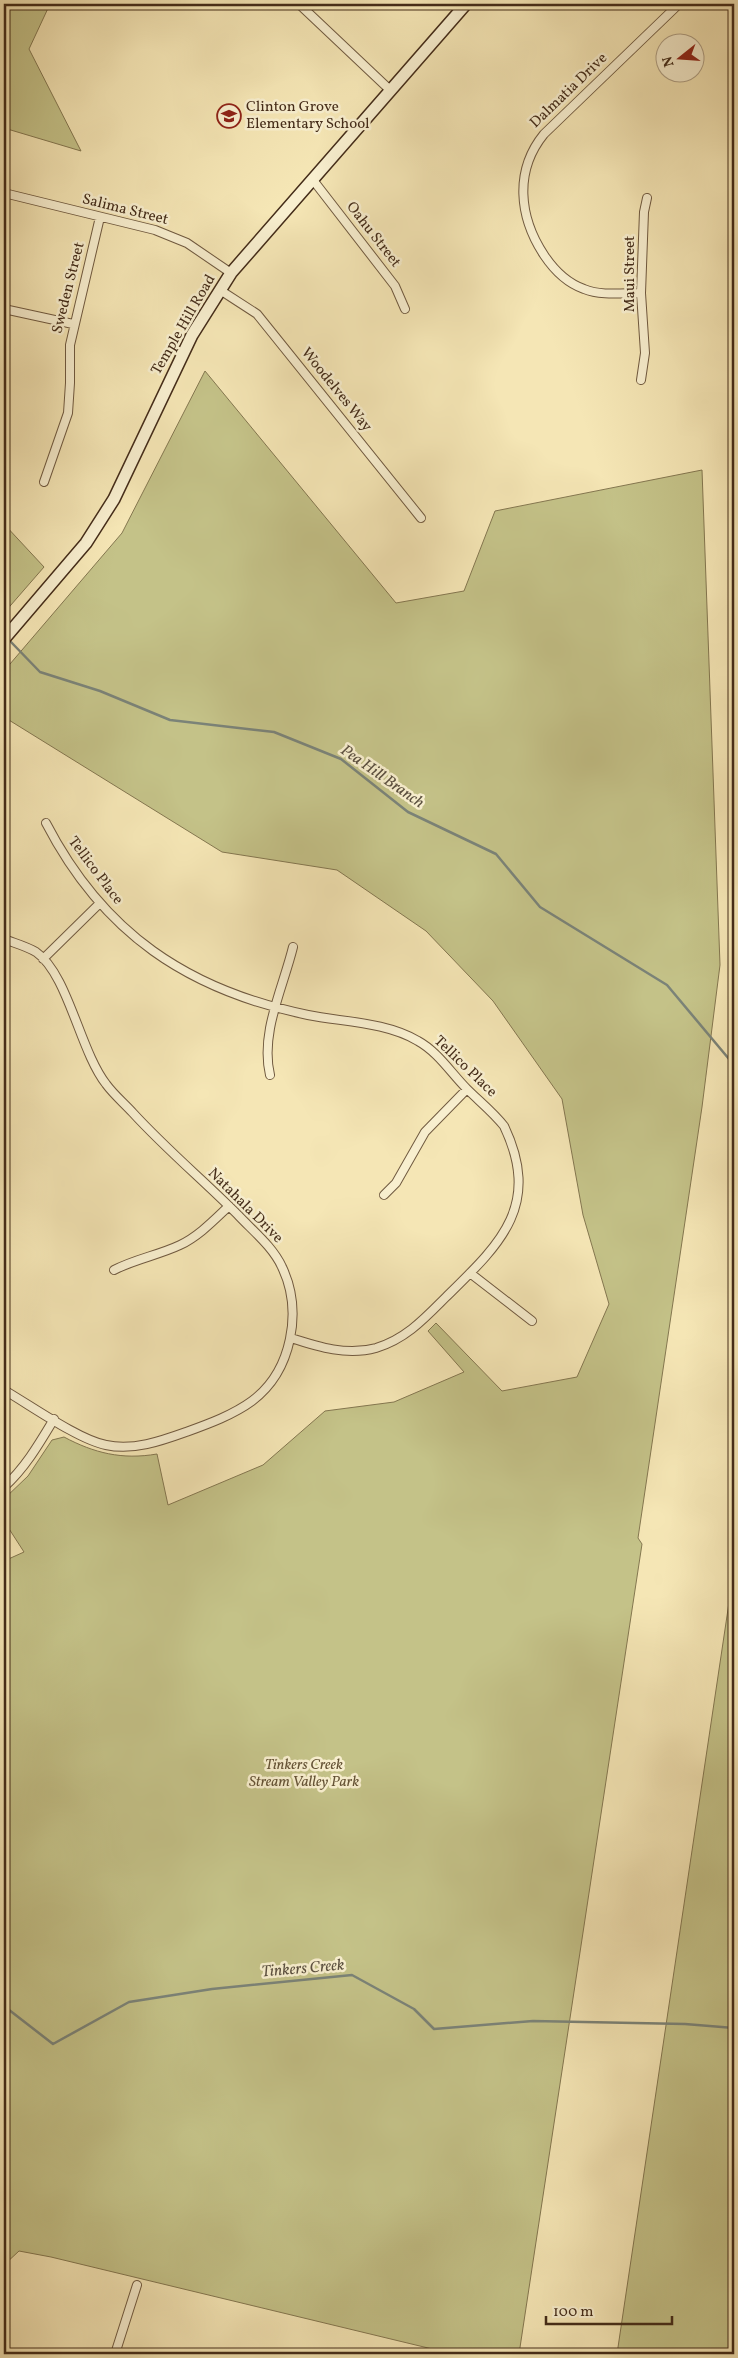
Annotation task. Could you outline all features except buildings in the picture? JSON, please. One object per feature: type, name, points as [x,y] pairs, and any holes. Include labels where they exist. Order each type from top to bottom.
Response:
[{"type":"main road","name":"Temple Hill Road","points":[[4,639],[86,543],[114,499],[192,335],[231,273],[466,4]]},
{"type":"street","points":[[298,4],[390,90]]},
{"type":"street","name":"Dalmatia Drive","points":[[641,293],[604,293],[585,290],[563,277],[554,269],[532,235],[523,201],[524,177],[533,150],[544,134],[679,4]]},
{"type":"street","name":"Oahu Street","points":[[313,180],[395,286],[405,309]]},
{"type":"street","name":"Salima Street","points":[[4,194],[174,237],[187,243],[231,273]]},
{"type":"street","name":"Maui Street","points":[[641,380],[646,339],[641,293],[644,212],[647,198]]},
{"type":"street","name":"Sweden Street","points":[[44,482],[68,413],[70,345],[73,324],[100,217]]},
{"type":"street","name":"Woodelves Way","points":[[220,290],[257,314],[421,518]]},
{"type":"street","points":[[4,308],[73,324]]},
{"type":"street","name":"Tellico Place","points":[[46,823],[60,850],[99,904],[133,936],[181,969],[214,986],[276,1008],[377,1027],[407,1036],[433,1053],[504,1126],[514,1153],[519,1178],[514,1210],[504,1233],[470,1273],[417,1325],[400,1338],[388,1344],[360,1351],[342,1351],[326,1350],[291,1338]]},
{"type":"street","points":[[43,959],[99,904]]},
{"type":"street","name":"Natahala Drive","points":[[4,939],[36,952],[43,959],[57,979],[84,1044],[105,1083],[150,1131],[229,1206],[277,1258],[283,1269],[292,1307],[291,1338],[280,1367],[264,1390],[235,1412],[174,1437],[138,1446],[105,1445],[94,1441],[4,1390]]},
{"type":"street","points":[[270,1075],[266,1060],[267,1047],[293,947]]},
{"type":"street","points":[[384,1195],[396,1183],[425,1132],[467,1089]]},
{"type":"street","points":[[114,1270],[182,1244],[202,1230],[229,1206]]},
{"type":"street","points":[[470,1273],[532,1321]]},
{"type":"street","points":[[4,1487],[30,1459],[54,1419]]},
{"type":"street","points":[[115,2354],[137,2285]]},
{"type":"green space","points":[[4,4],[50,4],[29,49],[81,151],[4,128]]},
{"type":"green space","name":"Tinkers Creek Stream Valley Park","points":[[205,371],[396,603],[464,591],[495,511],[702,470],[720,965],[702,1107],[638,1538],[642,1544],[519,2354],[453,2354],[51,2257],[19,2251],[4,2265],[4,1561],[24,1552],[4,1521],[4,1499],[28,1476],[52,1440],[64,1437],[75,1443],[109,1454],[144,1456],[157,1454],[168,1505],[263,1465],[325,1411],[394,1402],[464,1372],[428,1331],[436,1323],[502,1391],[577,1377],[609,1304],[583,1215],[562,1099],[493,1001],[426,931],[337,870],[222,852],[4,717],[4,671],[122,533]]},
{"type":"green space","points":[[4,524],[44,567],[4,613]]},
{"type":"green space","points":[[734,1569],[734,2354],[617,2354]]},
{"type":"waterway","name":"Pea Hill Branch","points":[[11,642],[40,672],[100,691],[170,720],[274,732],[341,759],[408,812],[496,854],[540,907],[667,985],[734,1065]]},
{"type":"waterway","name":"Tinkers Creek","points":[[4,2006],[53,2044],[129,2002],[212,1989],[352,1975],[414,2009],[434,2029],[533,2021],[685,2024],[734,2028]]},
{"type":"place","name":"Clinton Grove Elementary School","points":[[229,116]]}]
